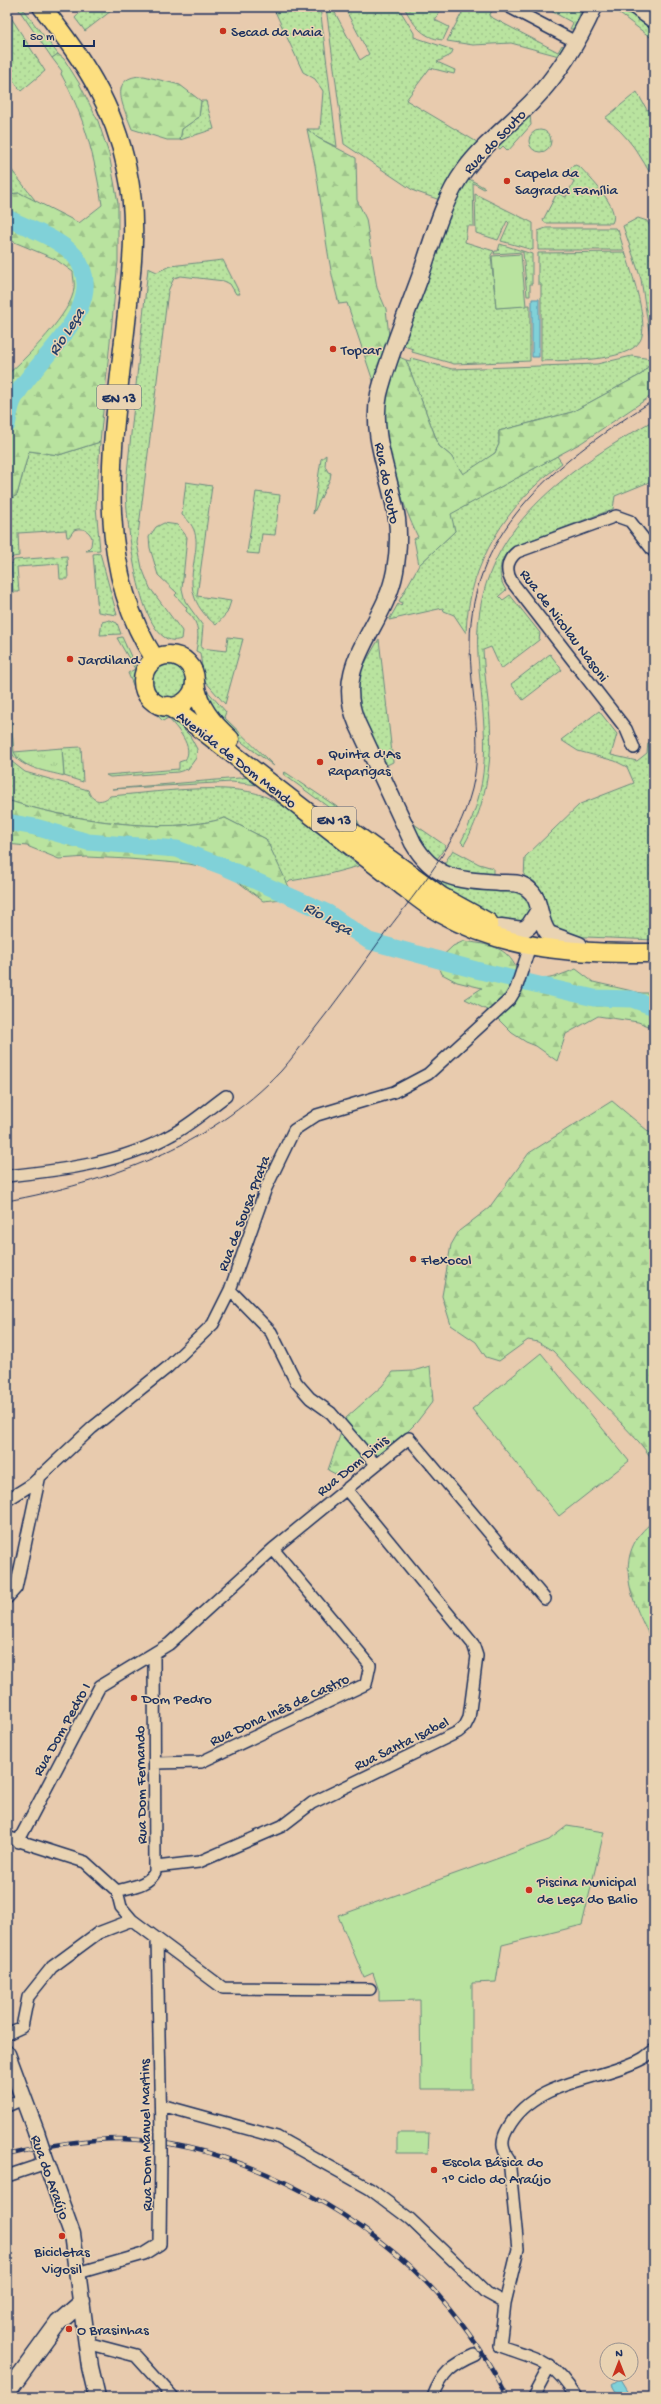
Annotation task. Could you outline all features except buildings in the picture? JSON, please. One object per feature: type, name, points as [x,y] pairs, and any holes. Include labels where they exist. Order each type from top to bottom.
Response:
[{"type":"main road","name":"EN 13","points":[[42,7],[82,59],[98,88],[115,126],[130,184],[133,247],[112,473],[111,520],[124,587],[136,621],[155,659]]},
{"type":"main road","name":"EN 13","points":[[168,706],[153,701],[144,687],[145,672],[155,659],[167,655],[184,660],[193,672],[195,682]]},
{"type":"main road","points":[[168,706],[178,705],[186,700],[192,692],[195,682]]},
{"type":"main road","name":"Avenida de Dom Mendo","points":[[195,682],[196,694],[204,712],[231,740],[442,897],[473,916],[518,935],[579,945]]},
{"type":"main road","name":"Avenida de Dom Mendo","points":[[168,706],[185,716],[250,770],[432,908],[471,928],[530,946]]},
{"type":"main road","name":"EN 13","points":[[579,945],[654,945]]},
{"type":"main road","name":"EN 13","points":[[530,946],[578,953],[654,952]]},
{"type":"street","points":[[509,7],[576,42]]},
{"type":"street","name":"Rua do Souto","points":[[579,945],[549,934],[534,895],[524,886],[451,877],[436,870],[423,859],[413,843],[350,707],[348,693],[353,665],[385,604],[397,561],[397,520],[379,442],[377,418],[379,396],[398,337],[446,206],[457,181],[471,162],[533,100],[576,42],[594,7]]},
{"type":"street","points":[[636,7],[654,20]]},
{"type":"street","name":"Rua de Nicolau Nasoni","points":[[634,748],[626,729],[512,582],[507,569],[510,559],[517,552],[616,516],[630,521],[654,552]]},
{"type":"street","points":[[501,927],[523,930],[529,926],[539,910]]},
{"type":"street","name":"Rua de Sousa Prata","points":[[7,1500],[31,1485],[92,1428],[168,1367],[213,1324],[230,1290],[266,1188],[294,1130],[317,1115],[394,1092],[428,1074],[504,1005],[516,989],[530,946]]},
{"type":"street","points":[[7,1176],[104,1161],[138,1150],[172,1135],[226,1096]]},
{"type":"street","points":[[230,1290],[271,1332],[296,1382],[310,1398],[331,1412],[375,1464]]},
{"type":"street","name":"Rua Dom Dinis","points":[[154,1653],[169,1644],[273,1549],[375,1464],[409,1438],[546,1599]]},
{"type":"street","points":[[7,1598],[16,1588],[40,1475]]},
{"type":"street","name":"Rua Santa Isabel","points":[[156,1867],[199,1862],[282,1826],[312,1803],[458,1732],[465,1726],[469,1718],[477,1656],[474,1644],[346,1489]]},
{"type":"street","name":"Rua Dona Inês de Castro","points":[[155,1763],[201,1762],[366,1684],[370,1665],[273,1549]]},
{"type":"street","name":"Rua Dom Fernando","points":[[154,1653],[156,1867]]},
{"type":"street","name":"Rua Dom Pedro I","points":[[18,1842],[100,1686],[154,1653]]},
{"type":"street","points":[[7,1837],[18,1842],[85,1862],[117,1891],[121,1907],[132,1920],[223,1988],[370,1989]]},
{"type":"street","points":[[117,1891],[152,1878],[156,1867]]},
{"type":"street","points":[[7,2034],[22,2027],[28,1997],[52,1967],[98,1933],[132,1920]]},
{"type":"street","name":"Rua Dom Manuel Martins","points":[[78,2273],[144,2254],[160,2244],[161,2105],[157,1938]]},
{"type":"street","points":[[576,2397],[564,2378],[550,2365],[500,2346],[505,2303],[518,2249],[509,2159],[504,2150],[502,2141],[512,2121],[538,2098],[552,2090],[642,2059],[654,2050]]},
{"type":"street","name":"Rua do Araújo","points":[[7,2054],[72,2234],[87,2343],[97,2397]]},
{"type":"street","points":[[7,2106],[23,2099]]},
{"type":"street","points":[[161,2105],[278,2137],[370,2189],[410,2219],[487,2292],[505,2303]]},
{"type":"street","points":[[7,2176],[45,2159]]},
{"type":"street","points":[[7,2393],[58,2323],[82,2302]]},
{"type":"street","points":[[87,2343],[136,2356],[173,2397]]},
{"type":"street","points":[[433,2397],[438,2385],[455,2364],[475,2355]]},
{"type":"street","points":[[533,2397],[550,2365]]},
{"type":"green space","points":[[17,7],[21,7],[58,54],[52,58]]},
{"type":"green space","points":[[85,7],[108,7],[111,11],[85,31],[75,18]]},
{"type":"green space","points":[[273,7],[320,7],[337,147],[318,138],[307,129],[320,129],[323,91],[315,79],[303,72]]},
{"type":"green space","points":[[326,7],[332,7],[360,60],[369,54],[344,7],[398,7],[414,33],[414,37],[453,50],[451,55],[437,62],[455,70],[454,74],[430,68],[406,100],[482,145],[443,201],[414,191],[344,144]]},
{"type":"green space","points":[[404,7],[442,7],[435,20],[449,27],[443,40],[429,36],[419,29]]},
{"type":"green space","points":[[465,7],[488,7],[493,9],[489,16],[558,52],[562,45],[564,47],[559,56],[511,43],[473,45],[447,41]]},
{"type":"green space","points":[[553,7],[582,7],[575,29],[570,29],[573,23],[551,11]]},
{"type":"green space","points":[[616,11],[631,14],[654,31],[654,35],[650,37]]},
{"type":"green space","points":[[7,15],[12,19],[45,71],[21,91],[7,72]]},
{"type":"green space","points":[[58,54],[64,59],[79,83],[98,121],[109,154],[118,203],[118,261],[100,442],[59,455],[29,451],[17,495],[7,501],[7,375],[36,347],[57,322],[72,298],[74,284],[73,272],[55,259],[7,239],[7,194],[20,193],[79,223],[102,205],[88,137],[76,105],[61,74],[62,71],[52,58]]},
{"type":"green space","points":[[144,76],[180,85],[201,101],[199,117],[182,129],[180,140],[167,140],[132,129],[122,103],[121,87],[125,81],[132,77]]},
{"type":"green space","points":[[637,92],[647,110],[654,108],[654,181],[633,146],[613,124],[605,118]]},
{"type":"green space","points":[[201,101],[206,101],[214,129],[180,140],[182,129],[199,117]]},
{"type":"green space","points":[[530,114],[531,125],[508,151],[503,146],[500,149],[495,145]]},
{"type":"green space","points":[[307,129],[318,138],[356,158],[357,200],[366,219],[377,288],[386,309],[390,345],[376,390],[347,303],[339,304],[331,272],[316,172]]},
{"type":"green space","points":[[540,130],[548,133],[551,141],[548,149],[540,152],[532,149],[529,141],[532,133]]},
{"type":"green space","points":[[7,164],[38,204],[20,193],[7,194]]},
{"type":"green space","points":[[575,165],[580,167],[603,193],[612,209],[614,217],[612,223],[545,223],[543,220],[557,193],[566,197],[574,181],[566,176],[571,167]]},
{"type":"green space","points":[[466,177],[485,188],[484,189],[473,183],[474,226],[467,226],[465,242],[494,251],[491,255],[496,308],[530,305],[530,361],[454,364],[412,352],[413,349],[401,345],[451,206]]},
{"type":"green space","points":[[475,194],[533,223],[533,250],[501,241],[509,223],[507,221],[498,240],[476,233]]},
{"type":"green space","points":[[638,218],[647,221],[654,234],[654,359],[642,374],[572,412],[499,431],[499,444],[495,453],[463,475],[451,456],[439,446],[406,360],[410,361],[411,358],[452,369],[597,364],[632,356],[651,359],[653,357],[641,279],[623,226]]},
{"type":"green space","points":[[546,228],[615,228],[618,230],[624,250],[538,250],[538,231]]},
{"type":"green space","points":[[500,244],[532,254],[532,284],[530,284],[530,296],[527,296],[523,252],[494,254],[495,251],[498,251]]},
{"type":"green space","points":[[625,252],[635,284],[641,311],[643,323],[640,341],[633,348],[609,357],[579,360],[541,361],[541,284],[538,284],[538,253]]},
{"type":"green space","points":[[521,254],[526,306],[496,308],[492,256]]},
{"type":"green space","points":[[223,260],[240,294],[236,294],[230,284],[224,281],[181,276],[174,278],[168,291],[137,543],[142,568],[150,588],[182,631],[181,639],[166,638],[154,625],[144,604],[131,548],[126,498],[126,483],[148,268],[157,272],[170,266]]},
{"type":"green space","points":[[397,356],[406,360],[439,446],[451,456],[463,474],[495,453],[499,444],[499,431],[572,412],[642,374],[654,359],[654,394],[581,443],[451,514],[455,531],[419,565],[414,539],[418,537],[399,490],[389,453],[386,435],[385,404],[388,386]]},
{"type":"green space","points":[[654,420],[654,480],[615,496],[613,509],[513,547],[508,551],[502,561],[500,572],[506,590],[499,596],[503,600],[510,595],[540,633],[539,640],[501,669],[491,647],[483,650],[491,736],[489,768],[477,816],[464,845],[461,842],[472,818],[479,795],[483,773],[484,728],[478,656],[479,613],[489,575],[506,542],[528,512],[556,486],[587,462]]},
{"type":"green space","points":[[100,442],[96,507],[100,550],[86,551],[91,546],[92,538],[87,531],[82,529],[74,530],[69,537],[67,537],[66,530],[18,533],[19,556],[13,557],[8,562],[9,585],[7,585],[7,501],[17,495],[29,451],[59,455]]},
{"type":"green space","points":[[326,455],[325,466],[328,472],[331,473],[330,479],[313,514],[321,459]]},
{"type":"green space","points":[[557,456],[562,463],[542,479],[524,497],[508,516],[494,537],[483,559],[474,583],[468,608],[466,633],[454,615],[444,611],[443,608],[389,620],[398,604],[401,606],[402,603],[399,601],[419,565],[455,531],[450,514]]},
{"type":"green space","points":[[186,482],[212,486],[197,596],[231,601],[227,613],[216,625],[201,609],[194,594],[192,579],[196,539],[192,526],[182,515]]},
{"type":"green space","points":[[256,492],[280,495],[275,535],[262,534],[259,554],[247,553]]},
{"type":"green space","points":[[164,523],[178,525],[187,537],[182,589],[185,601],[203,626],[201,648],[226,651],[228,637],[243,639],[225,704],[204,680],[200,653],[196,651],[198,634],[194,620],[186,611],[187,608],[175,595],[177,593],[158,575],[150,548],[149,537],[156,527]]},
{"type":"green space","points":[[100,553],[117,615],[98,612],[93,554]]},
{"type":"green space","points":[[67,556],[68,579],[60,579],[59,564],[17,567],[19,592],[13,592],[11,564],[14,560]]},
{"type":"green space","points":[[110,620],[117,623],[121,634],[100,635],[102,622]]},
{"type":"green space","points":[[122,637],[139,674],[138,684],[142,696],[151,706],[166,712],[190,736],[197,749],[196,758],[188,769],[178,772],[110,777],[106,775],[179,769],[179,762],[185,760],[188,749],[183,738],[168,718],[163,721],[138,697],[128,673],[135,669],[117,638]]},
{"type":"green space","points":[[379,639],[393,762],[385,766],[414,824],[446,846],[435,862],[427,855],[358,715],[353,678],[360,661],[365,663]]},
{"type":"green space","points":[[550,654],[562,670],[523,700],[511,684]]},
{"type":"green space","points":[[174,662],[183,667],[187,673],[187,687],[183,693],[174,698],[166,698],[157,693],[153,687],[152,676],[157,667],[163,663]]},
{"type":"green space","points":[[203,686],[226,712],[224,717],[274,766],[239,740],[216,719]]},
{"type":"green space","points":[[599,711],[617,734],[611,755],[637,761],[647,753],[648,743],[654,741],[654,940],[565,936],[553,931],[541,894],[535,882],[529,878],[524,878],[525,857],[580,804],[634,783],[627,767],[615,761],[578,751],[561,740]]},
{"type":"green space","points":[[7,719],[11,719],[14,752],[26,765],[19,761],[11,751],[7,740]]},
{"type":"green space","points":[[81,747],[83,782],[64,776],[62,748]]},
{"type":"green space","points":[[62,748],[64,776],[29,766],[18,758],[14,752]]},
{"type":"green space","points":[[7,758],[25,772],[88,790],[91,797],[100,801],[110,796],[188,789],[230,789],[264,796],[277,802],[301,818],[359,866],[325,875],[290,881],[287,884],[266,839],[225,818],[202,823],[175,825],[116,823],[57,813],[7,800]]},
{"type":"green space","points":[[285,772],[358,821],[361,831],[283,774]]},
{"type":"green space","points":[[251,777],[258,785],[232,782],[112,789]]},
{"type":"green space","points":[[7,800],[57,813],[116,823],[174,825],[201,823],[225,818],[266,839],[289,887],[283,899],[263,901],[224,871],[189,864],[129,859],[87,857],[59,859],[27,846],[7,844]]},
{"type":"green space","points":[[453,850],[479,864],[493,868],[493,875],[453,871],[442,867]]},
{"type":"green space","points":[[435,878],[443,882],[522,892],[533,906],[522,924],[498,920],[484,915],[431,882]]},
{"type":"green space","points":[[464,941],[489,945],[502,951],[508,955],[517,970],[534,977],[553,977],[576,969],[593,982],[641,993],[654,993],[654,1028],[638,1022],[598,1016],[566,1034],[557,1061],[536,1046],[526,1042],[512,1033],[491,1012],[465,999],[482,988],[457,982],[442,974],[437,961],[453,946]]},
{"type":"green space","points":[[612,1101],[654,1136],[654,1466],[650,1456],[639,1442],[553,1351],[538,1342],[528,1340],[499,1361],[486,1357],[476,1342],[451,1325],[442,1296],[451,1245],[459,1231],[489,1208],[529,1153]]},
{"type":"green space","points":[[541,1353],[629,1461],[559,1516],[472,1409]]},
{"type":"green space","points":[[430,1366],[433,1401],[416,1423],[386,1453],[339,1476],[328,1470],[346,1418],[382,1386],[393,1372],[413,1371]]},
{"type":"green space","points":[[654,1521],[654,1644],[638,1613],[632,1596],[628,1564],[632,1549],[640,1534]]},
{"type":"green space","points":[[567,1826],[604,1832],[582,1925],[502,1945],[496,1982],[472,1983],[472,2089],[421,2089],[420,2000],[379,2001],[379,1991],[373,1973],[364,1977],[338,1916],[549,1840]]},
{"type":"green space","points":[[397,2133],[429,2133],[428,2153],[397,2153]]},
{"type":"water","points":[[532,299],[539,299],[539,357],[532,357]]},
{"type":"water","points":[[616,2382],[623,2382],[632,2397],[619,2397],[612,2385]]},
{"type":"waterway","name":"Rio Leça","points":[[7,218],[33,229],[68,249],[74,255],[84,274],[84,293],[78,313],[66,332],[23,385],[13,401],[7,425]]},
{"type":"waterway","name":"Rio Leça","points":[[7,822],[35,827],[88,842],[177,849],[222,866],[328,913],[369,941],[476,970],[594,998],[632,999],[654,1007]]},
{"type":"tram line","points":[[7,1201],[45,1193],[119,1172],[189,1141],[222,1121],[253,1098],[281,1071],[329,1010],[424,882],[447,847],[466,809],[472,789],[477,753],[476,716],[470,643],[474,601],[486,564],[504,530],[528,499],[556,471],[620,422],[654,400]]},
{"type":"railway","points":[[7,2155],[49,2146],[92,2140],[120,2139],[161,2143],[203,2152],[245,2165],[286,2183],[325,2204],[362,2228],[396,2254],[426,2282],[450,2309],[471,2337],[491,2367],[508,2397]]},
{"type":"place","name":"Secad da Maia","points":[[223,31]]},
{"type":"place","name":"Capela da Sagrada Família","points":[[507,181]]},
{"type":"place","name":"Topcar","points":[[333,349]]},
{"type":"place","name":"Jardiland","points":[[70,659]]},
{"type":"place","name":"Quinta d'As Raparigas","points":[[320,762]]},
{"type":"place","name":"Flexocol","points":[[413,1259]]},
{"type":"place","name":"Dom Pedro","points":[[134,1698]]},
{"type":"place","name":"Piscina Municipal de Leça do Balio","points":[[529,1890]]},
{"type":"place","name":"Escola Básica do 1º Ciclo do Araújo","points":[[434,2170]]},
{"type":"place","name":"Bicicletas Vigosil","points":[[62,2236]]},
{"type":"place","name":"O Brasinhas","points":[[69,2329]]}]
